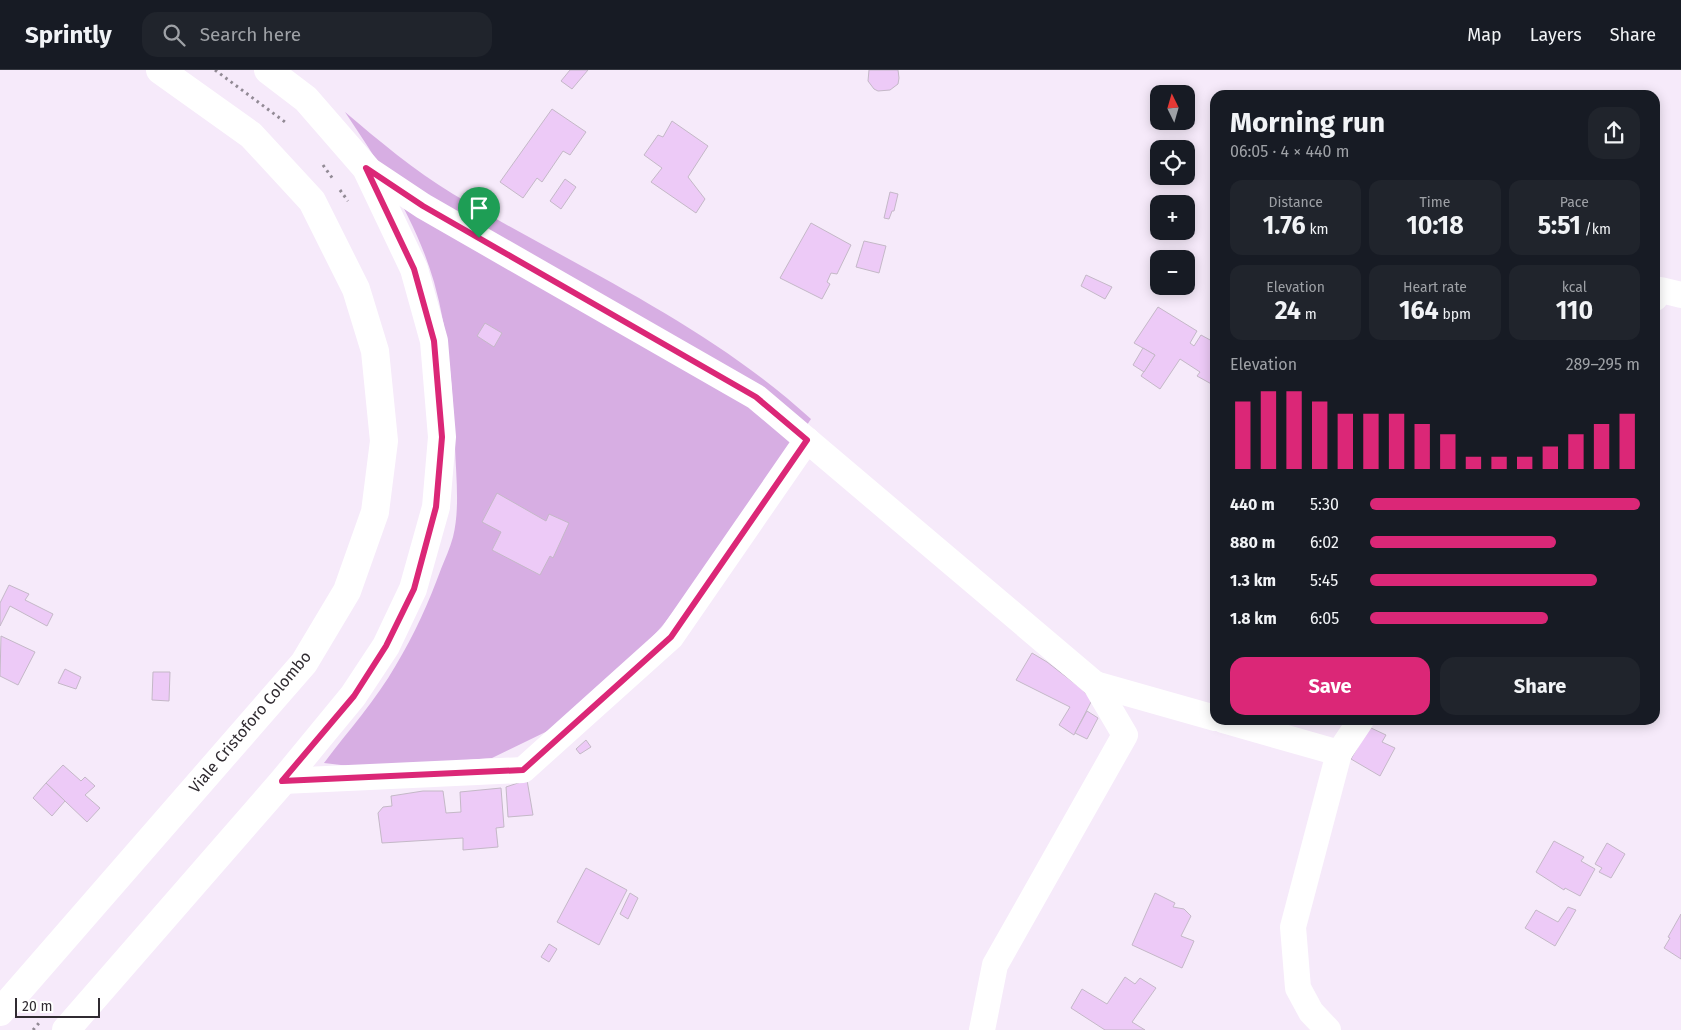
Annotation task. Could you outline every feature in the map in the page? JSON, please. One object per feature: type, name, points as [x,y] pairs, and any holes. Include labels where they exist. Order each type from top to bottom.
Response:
[{"type":"main road","name":"Viale Cristoforo Colombo","points":[[0,1012],[304,663],[347,591],[375,512],[384,441],[375,351],[356,289],[312,202],[251,135],[160,70]]},
{"type":"main road","points":[[66,1030],[354,696],[386,646],[414,589],[436,507],[442,437],[434,341],[414,269],[366,168],[306,99],[268,70]]},
{"type":"street","points":[[366,168],[423,206],[756,397],[1095,684],[1125,735],[995,965],[982,1030]]},
{"type":"street","points":[[1660,291],[1681,295]]},
{"type":"street","points":[[282,781],[523,770],[671,637],[807,440]]},
{"type":"street","points":[[1095,684],[1210,717]]},
{"type":"street","points":[[1241,725],[1339,753]]},
{"type":"street","points":[[1328,1030],[1311,1012],[1298,988],[1292,927],[1339,753],[1358,725]]},
{"type":"path","points":[[215,70],[286,123]]},
{"type":"path","points":[[318,158],[334,181]]},
{"type":"path","points":[[340,189],[350,204]]},
{"type":"path","points":[[32,1030],[39,1022]]},
{"type":"shaded area","points":[[345,112],[397,155],[453,194],[638,298],[728,353],[811,419],[733,535],[663,625],[605,690],[560,725],[492,758],[366,768],[324,763],[380,691],[409,642],[426,606],[453,537],[457,504],[449,364],[443,322],[434,282],[417,237],[396,193]]},
{"type":"building","points":[[570,70],[588,70],[572,89],[561,81]]},
{"type":"building","points":[[869,70],[898,70],[898,84],[890,90],[878,91],[868,81]]},
{"type":"building","points":[[552,109],[586,132],[570,155],[563,151],[542,182],[537,178],[523,198],[500,182]]},
{"type":"building","points":[[672,121],[708,146],[688,177],[705,199],[696,213],[651,182],[662,168],[644,155],[658,135],[663,137]]},
{"type":"building","points":[[565,179],[576,187],[561,209],[550,201]]},
{"type":"building","points":[[890,192],[898,194],[894,211],[892,211],[889,219],[884,218]]},
{"type":"building","points":[[811,223],[851,245],[837,274],[831,273],[827,282],[830,284],[822,299],[780,278]]},
{"type":"building","points":[[864,241],[886,246],[879,273],[856,267]]},
{"type":"building","points":[[1086,275],[1112,287],[1105,299],[1081,286]]},
{"type":"building","points":[[1158,307],[1197,331],[1190,343],[1194,346],[1201,335],[1210,340],[1210,383],[1197,376],[1200,372],[1180,359],[1160,389],[1141,376],[1155,355],[1134,343]]},
{"type":"building","points":[[485,323],[502,333],[494,347],[477,336]]},
{"type":"building","points":[[1143,348],[1155,355],[1144,372],[1133,365]]},
{"type":"building","points":[[497,493],[546,521],[549,514],[569,523],[553,558],[550,556],[540,575],[492,550],[501,532],[482,522]]},
{"type":"building","points":[[9,585],[29,594],[25,600],[53,614],[47,626],[10,606],[0,626],[0,603]]},
{"type":"building","points":[[1,636],[35,652],[18,685],[0,676]]},
{"type":"building","points":[[1032,653],[1082,689],[1092,700],[1074,735],[1059,725],[1070,707],[1016,680]]},
{"type":"building","points":[[65,669],[81,677],[76,689],[58,683]]},
{"type":"building","points":[[153,672],[170,672],[169,701],[152,700]]},
{"type":"building","points":[[1087,711],[1098,718],[1087,739],[1075,733]]},
{"type":"building","points":[[1369,727],[1386,735],[1382,742],[1395,748],[1380,776],[1351,759]]},
{"type":"building","points":[[586,740],[591,747],[580,754],[576,749]]},
{"type":"building","points":[[63,765],[81,781],[85,777],[95,786],[85,795],[100,808],[87,822],[46,783]]},
{"type":"building","points":[[527,780],[533,815],[508,817],[506,787]]},
{"type":"building","points":[[46,783],[65,801],[52,816],[33,798]]},
{"type":"building","points":[[501,788],[504,827],[496,828],[498,847],[463,850],[463,838],[382,843],[378,813],[383,807],[392,806],[391,796],[423,791],[443,791],[446,813],[461,812],[460,792]]},
{"type":"building","points":[[1554,841],[1584,857],[1581,861],[1595,869],[1580,896],[1565,888],[1564,890],[1536,872]]},
{"type":"building","points":[[1607,843],[1625,854],[1611,878],[1599,872],[1602,868],[1595,864]]},
{"type":"building","points":[[586,868],[627,890],[599,945],[557,922]]},
{"type":"building","points":[[630,893],[638,898],[628,919],[620,914]]},
{"type":"building","points":[[1155,893],[1175,903],[1173,907],[1184,909],[1191,916],[1181,936],[1194,941],[1182,968],[1132,945]]},
{"type":"building","points":[[1568,907],[1576,910],[1555,946],[1525,928],[1536,910],[1558,922]]},
{"type":"building","points":[[1681,914],[1681,959],[1664,948]]},
{"type":"building","points":[[549,944],[557,949],[549,962],[541,957]]},
{"type":"building","points":[[1125,977],[1135,984],[1140,978],[1156,988],[1132,1022],[1145,1030],[1105,1030],[1071,1008],[1082,989],[1107,1004]]},
{"type":"route","points":[[366,168],[423,206],[479,238],[756,397],[807,440],[671,637],[523,770],[282,781],[354,696],[386,646],[414,589],[436,507],[442,437],[434,341],[414,269],[366,168]]}]
